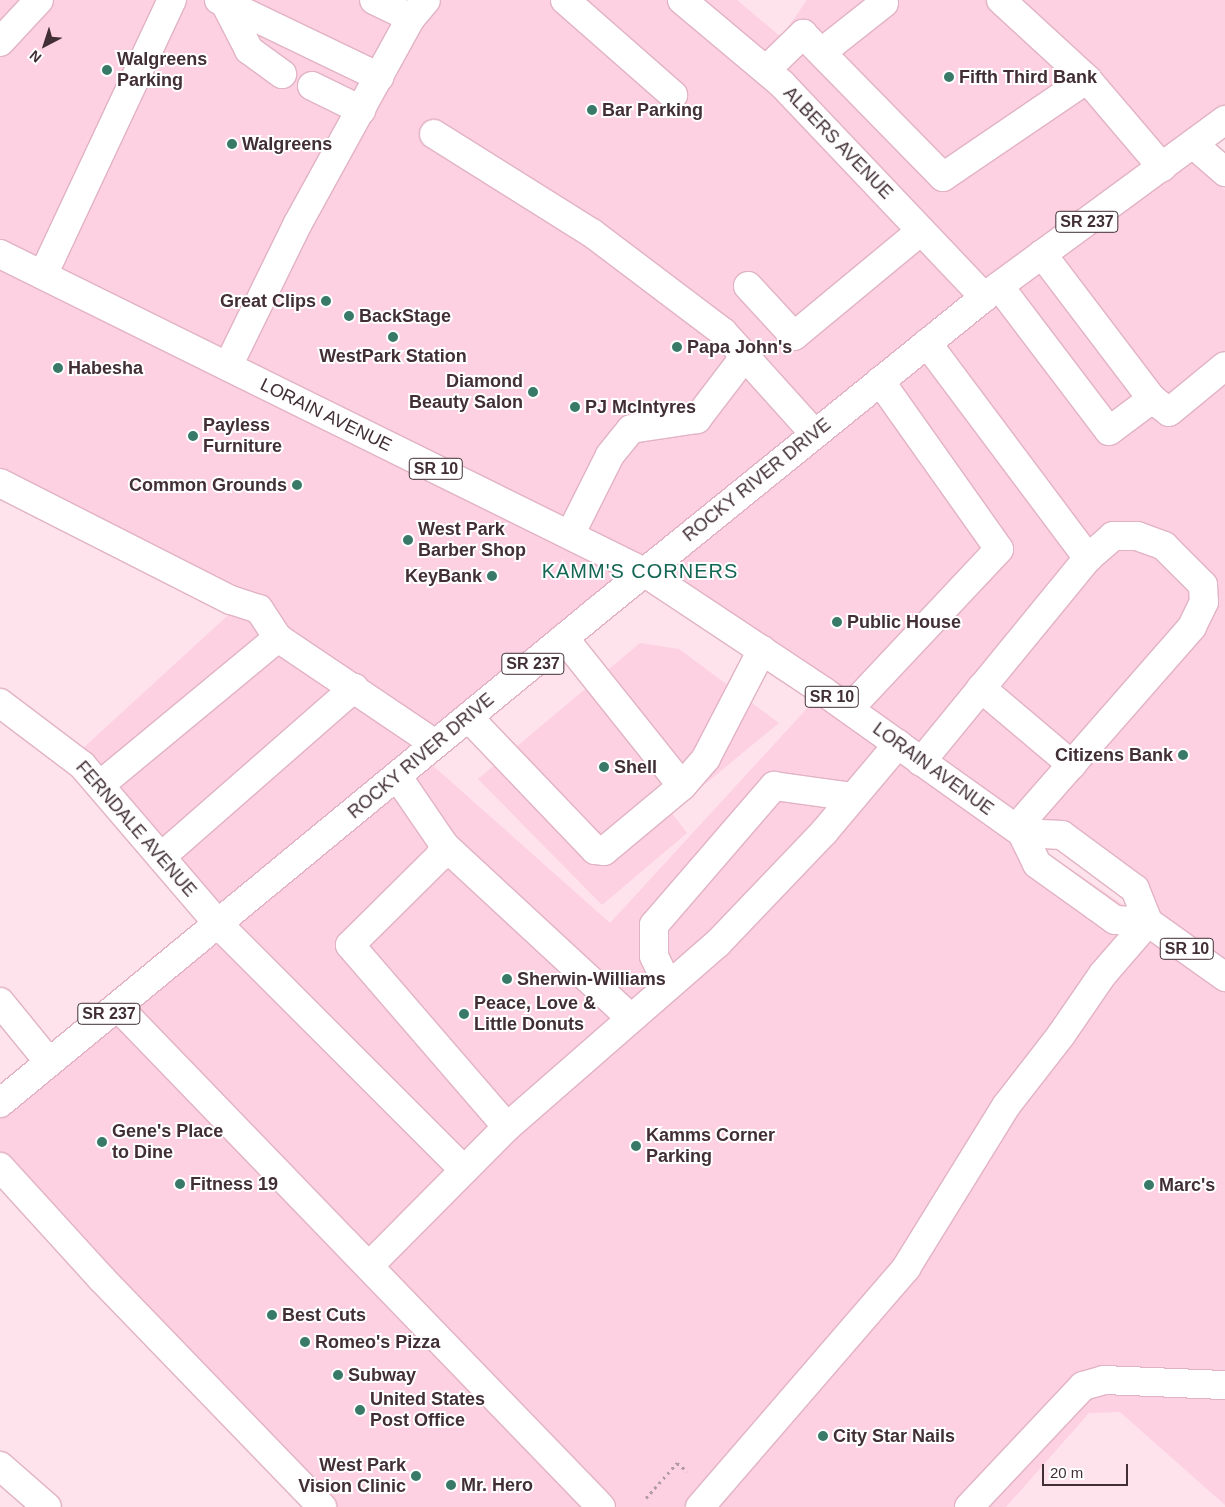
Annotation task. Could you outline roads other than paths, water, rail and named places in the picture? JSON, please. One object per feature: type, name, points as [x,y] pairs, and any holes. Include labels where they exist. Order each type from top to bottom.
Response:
[{"type":"main road","points":[[0,42],[39,0]]},
{"type":"main road","points":[[43,275],[172,0]]},
{"type":"main road","points":[[228,366],[297,225],[419,9],[374,0]]},
{"type":"main road","points":[[565,0],[673,95]]},
{"type":"main road","name":"ALBERS AVENUE","points":[[682,0],[766,70],[921,231],[991,291],[1108,431],[1152,399]]},
{"type":"main road","points":[[1001,0],[1087,79],[1162,167]]},
{"type":"main road","points":[[222,1],[379,77]]},
{"type":"main road","points":[[222,1],[249,50],[282,74]]},
{"type":"main road","points":[[822,52],[851,13],[884,2]]},
{"type":"main road","points":[[766,70],[803,34],[943,177],[1087,79]]},
{"type":"main road","points":[[312,86],[361,110]]},
{"type":"main road","name":"ROCKY RIVER DRIVE","points":[[0,1104],[644,572],[991,291],[1225,120]]},
{"type":"main road","points":[[434,134],[592,233],[723,332],[815,434]]},
{"type":"main road","points":[[1194,144],[1225,172]]},
{"type":"main road","points":[[748,286],[794,336],[921,231]]},
{"type":"main road","name":"LORAIN AVENUE","points":[[0,254],[644,572],[849,709],[1019,831],[1038,864],[1114,920],[1148,922]]},
{"type":"main road","points":[[1042,254],[1152,399],[1169,412],[1225,366]]},
{"type":"main road","points":[[927,343],[1088,558]]},
{"type":"main road","points":[[570,535],[610,455],[631,429],[697,418],[745,356]]},
{"type":"main road","points":[[849,709],[999,549],[880,381]]},
{"type":"main road","points":[[0,483],[231,600],[259,609],[278,638],[435,744]]},
{"type":"main road","points":[[921,762],[1088,558],[1113,536],[1137,536],[1164,546],[1204,584],[1204,602],[1192,627],[1072,765],[1019,831]]},
{"type":"main road","points":[[100,785],[278,638]]},
{"type":"main road","points":[[564,638],[682,786]]},
{"type":"main road","points":[[468,717],[596,850],[604,851],[682,786],[706,758],[762,650]]},
{"type":"main road","points":[[161,857],[354,688]]},
{"type":"main road","points":[[981,688],[1072,765]]},
{"type":"main road","name":"FERNDALE AVENUE","points":[[0,703],[82,765],[219,925],[464,1170]]},
{"type":"main road","points":[[369,1266],[507,1127],[730,930],[854,797],[898,744]]},
{"type":"main road","points":[[397,776],[445,846],[631,1018]]},
{"type":"main road","points":[[668,986],[654,956],[654,925],[774,786],[854,797]]},
{"type":"main road","name":"SR 10","points":[[1019,831],[1062,835],[1135,889],[1148,922],[1224,974]]},
{"type":"main road","points":[[445,846],[439,857],[350,945],[507,1127]]},
{"type":"main road","points":[[700,1507],[906,1268],[1006,1106],[1061,1036],[1103,974],[1148,922]]},
{"type":"main road","points":[[0,1002],[49,1062]]},
{"type":"main road","points":[[118,1007],[601,1507]]},
{"type":"main road","points":[[0,1167],[102,1278],[322,1507]]},
{"type":"main road","points":[[969,1507],[1083,1386],[1104,1380],[1225,1385]]},
{"type":"main road","points":[[0,1466],[47,1507]]},
{"type":"place","name":"Walgreens Parking","points":[[107,70]]},
{"type":"place","name":"Fifth Third Bank","points":[[949,77]]},
{"type":"place","name":"Bar Parking","points":[[592,110]]},
{"type":"place","name":"Walgreens","points":[[232,144]]},
{"type":"place","name":"Great Clips","points":[[326,301]]},
{"type":"place","name":"BackStage","points":[[349,316]]},
{"type":"place","name":"WestPark Station","points":[[393,337]]},
{"type":"place","name":"Papa John's","points":[[677,347]]},
{"type":"place","name":"Habesha","points":[[58,368]]},
{"type":"place","name":"Diamond Beauty Salon","points":[[533,392]]},
{"type":"place","name":"PJ McIntyres","points":[[575,407]]},
{"type":"place","name":"Payless Furniture","points":[[193,436]]},
{"type":"place","name":"Common Grounds","points":[[297,485]]},
{"type":"place","name":"West Park Barber Shop","points":[[408,540]]},
{"type":"place","name":"KeyBank","points":[[492,576]]},
{"type":"place","name":"Public House","points":[[837,622]]},
{"type":"place","name":"Citizens Bank","points":[[1183,755]]},
{"type":"place","name":"Shell","points":[[604,767]]},
{"type":"place","name":"Sherwin-Williams","points":[[507,979]]},
{"type":"place","name":"Peace, Love & Little Donuts","points":[[464,1014]]},
{"type":"place","name":"Gene's Place to Dine","points":[[102,1142]]},
{"type":"place","name":"Kamms Corner Parking","points":[[636,1146]]},
{"type":"place","name":"Fitness 19","points":[[180,1184]]},
{"type":"place","name":"Marc's","points":[[1149,1185]]},
{"type":"place","name":"Best Cuts","points":[[272,1315]]},
{"type":"place","name":"Romeo's Pizza","points":[[305,1342]]},
{"type":"place","name":"Subway","points":[[338,1375]]},
{"type":"place","name":"United States Post Office","points":[[360,1410]]},
{"type":"place","name":"City Star Nails","points":[[823,1436]]},
{"type":"place","name":"West Park Vision Clinic","points":[[416,1476]]},
{"type":"place","name":"Mr. Hero","points":[[451,1485]]},
{"type":"district","name":"KAMM'S CORNERS","points":[[640,571]]}]
